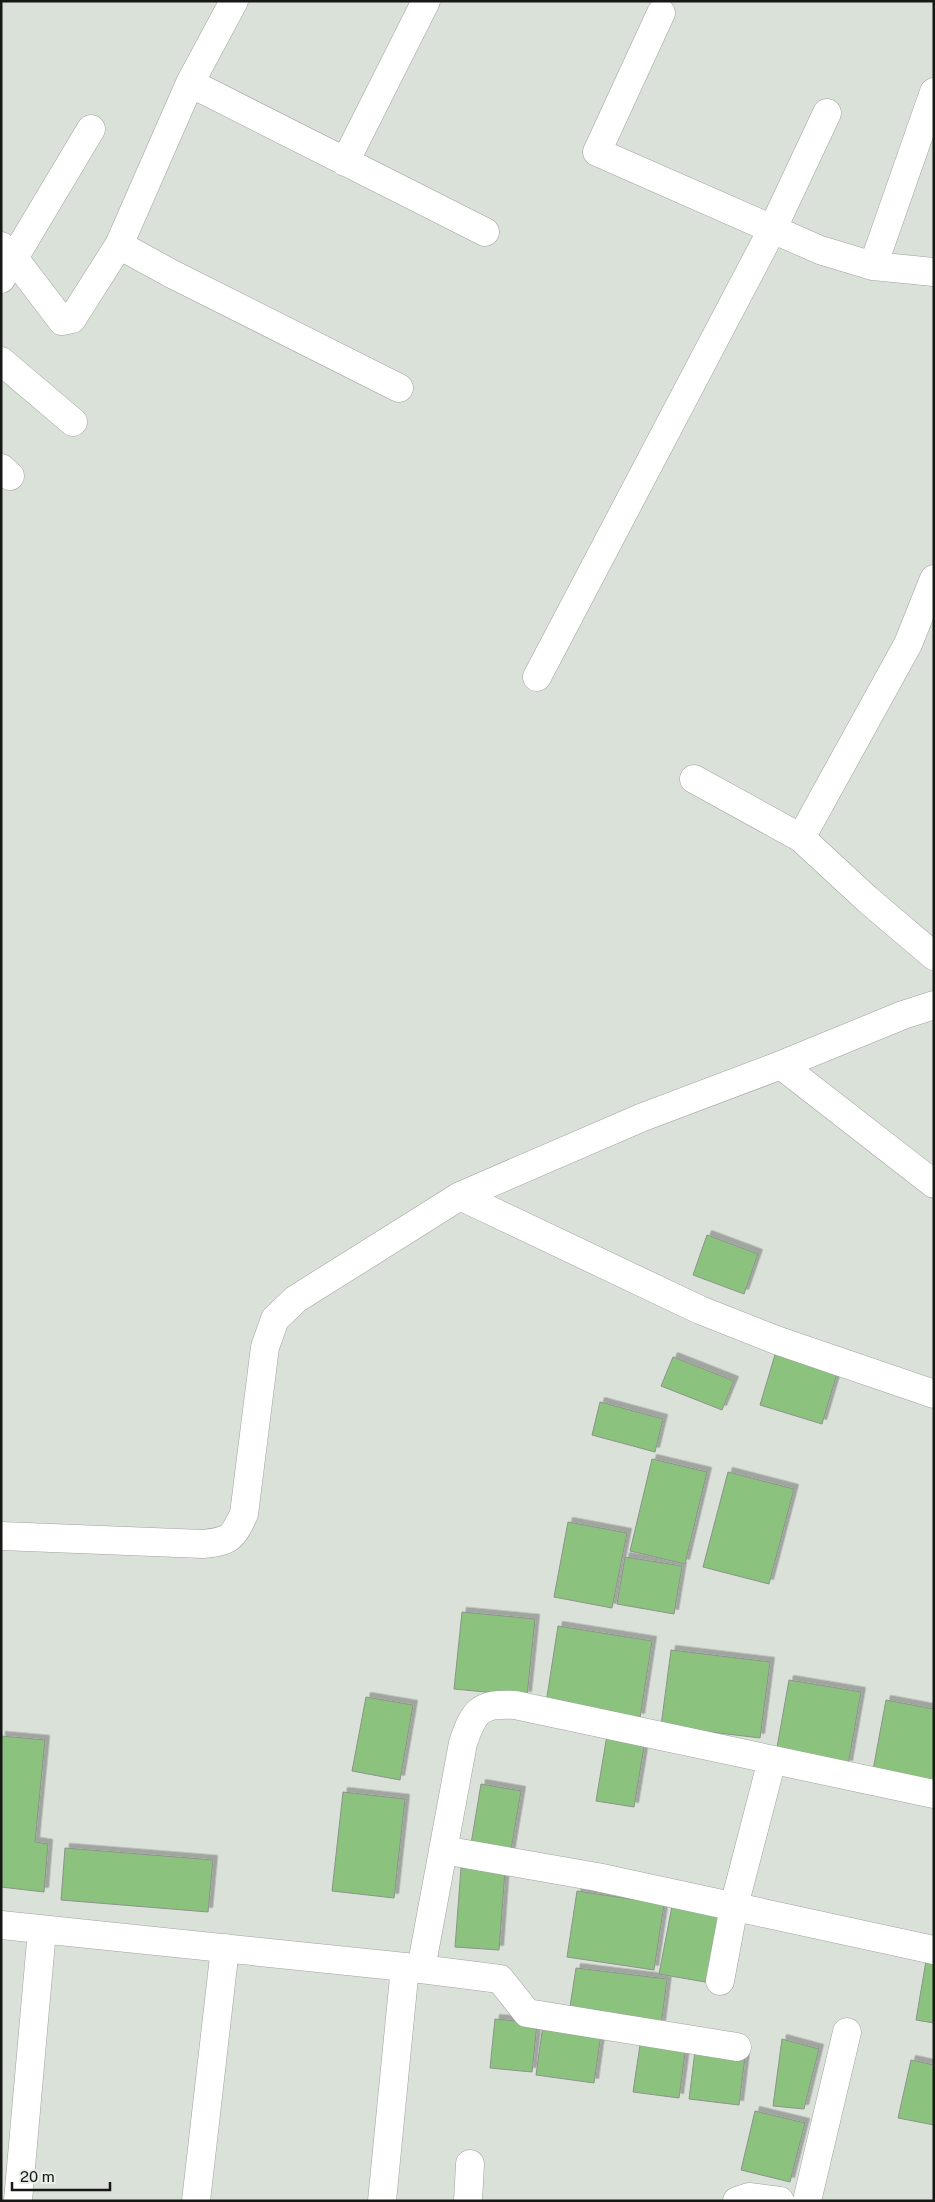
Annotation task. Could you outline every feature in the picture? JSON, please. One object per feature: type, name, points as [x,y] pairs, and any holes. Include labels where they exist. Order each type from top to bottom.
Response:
[{"type":"street","points":[[345,162],[426,1]]},
{"type":"street","points":[[91,129],[5,261],[62,321],[72,319],[119,244],[190,83],[231,2]]},
{"type":"street","points":[[662,14],[597,152],[820,250],[873,266],[934,272]]},
{"type":"street","points":[[190,83],[485,232]]},
{"type":"street","points":[[873,266],[934,92]]},
{"type":"street","points":[[538,677],[773,228],[827,113]]},
{"type":"street","points":[[119,244],[172,274],[399,388]]},
{"type":"street","points":[[1,361],[73,422]]},
{"type":"street","points":[[801,838],[908,644],[934,579]]},
{"type":"street","points":[[694,779],[801,838],[867,899],[934,956]]},
{"type":"street","points":[[1,1536],[204,1544],[223,1542],[235,1533],[244,1514],[265,1347],[276,1319],[296,1299],[460,1196],[643,1117],[781,1065],[903,1014],[934,1005]]},
{"type":"street","points":[[781,1065],[934,1184]]},
{"type":"street","points":[[460,1196],[700,1310],[776,1340],[934,1394]]},
{"type":"street","points":[[382,2201],[413,1968],[443,1850],[463,1743],[471,1720],[479,1710],[497,1704],[514,1705],[934,1794]]},
{"type":"street","points":[[720,1982],[734,1906],[772,1760]]},
{"type":"street","points":[[443,1850],[597,1877],[934,1950]]},
{"type":"street","points":[[1,1925],[413,1968],[500,1979],[527,2013],[737,2047]]},
{"type":"street","points":[[18,2201],[42,1930]]},
{"type":"street","points":[[196,2201],[225,1948]]},
{"type":"street","points":[[807,2201],[847,2032]]},
{"type":"street","points":[[468,2201],[470,2164]]},
{"type":"street","points":[[737,2201],[749,2197],[761,2197],[780,2201]]},
{"type":"building","points":[[707,1235],[758,1254],[744,1294],[693,1275]]},
{"type":"building","points":[[777,1348],[839,1367],[822,1424],[760,1405]]},
{"type":"building","points":[[673,1357],[734,1381],[722,1410],[661,1386]]},
{"type":"building","points":[[600,1402],[663,1419],[655,1452],[592,1435]]},
{"type":"building","points":[[652,1459],[707,1472],[685,1564],[630,1551]]},
{"type":"building","points":[[728,1472],[794,1489],[769,1584],[703,1567]]},
{"type":"building","points":[[568,1522],[627,1533],[612,1608],[554,1597]]},
{"type":"building","points":[[625,1557],[682,1566],[674,1614],[617,1604]]},
{"type":"building","points":[[462,1612],[535,1619],[527,1696],[454,1689]]},
{"type":"building","points":[[558,1626],[652,1641],[640,1718],[546,1703]]},
{"type":"building","points":[[671,1650],[770,1662],[760,1738],[661,1726]]},
{"type":"building","points":[[789,1680],[861,1692],[848,1765],[776,1753]]},
{"type":"building","points":[[366,1697],[413,1705],[400,1780],[352,1771]]},
{"type":"building","points":[[886,1700],[934,1709],[934,1781],[873,1770]]},
{"type":"building","points":[[607,1735],[645,1741],[634,1807],[596,1801]]},
{"type":"building","points":[[1,1736],[45,1740],[35,1842],[48,1844],[44,1892],[1,1887]]},
{"type":"building","points":[[481,1784],[521,1791],[510,1856],[470,1850]]},
{"type":"building","points":[[343,1792],[405,1799],[394,1898],[332,1891]]},
{"type":"building","points":[[65,1848],[213,1860],[208,1912],[61,1900]]},
{"type":"building","points":[[461,1868],[505,1871],[499,1950],[455,1947]]},
{"type":"building","points":[[577,1891],[664,1904],[654,1970],[567,1957]]},
{"type":"building","points":[[672,1906],[723,1915],[711,1983],[659,1974]]},
{"type":"building","points":[[927,1955],[934,1957],[934,2023],[916,2020]]},
{"type":"building","points":[[576,1968],[667,1979],[661,2025],[569,2013]]},
{"type":"building","points":[[495,2019],[537,2023],[532,2072],[490,2068]]},
{"type":"building","points":[[543,2025],[601,2034],[594,2083],[536,2075]]},
{"type":"building","points":[[641,2038],[686,2045],[679,2098],[633,2092]]},
{"type":"building","points":[[782,2039],[819,2049],[804,2109],[773,2106]]},
{"type":"building","points":[[695,2051],[745,2057],[739,2105],[689,2099]]},
{"type":"building","points":[[911,2060],[934,2065],[934,2125],[898,2118]]},
{"type":"building","points":[[755,2111],[805,2123],[790,2182],[741,2170]]}]
